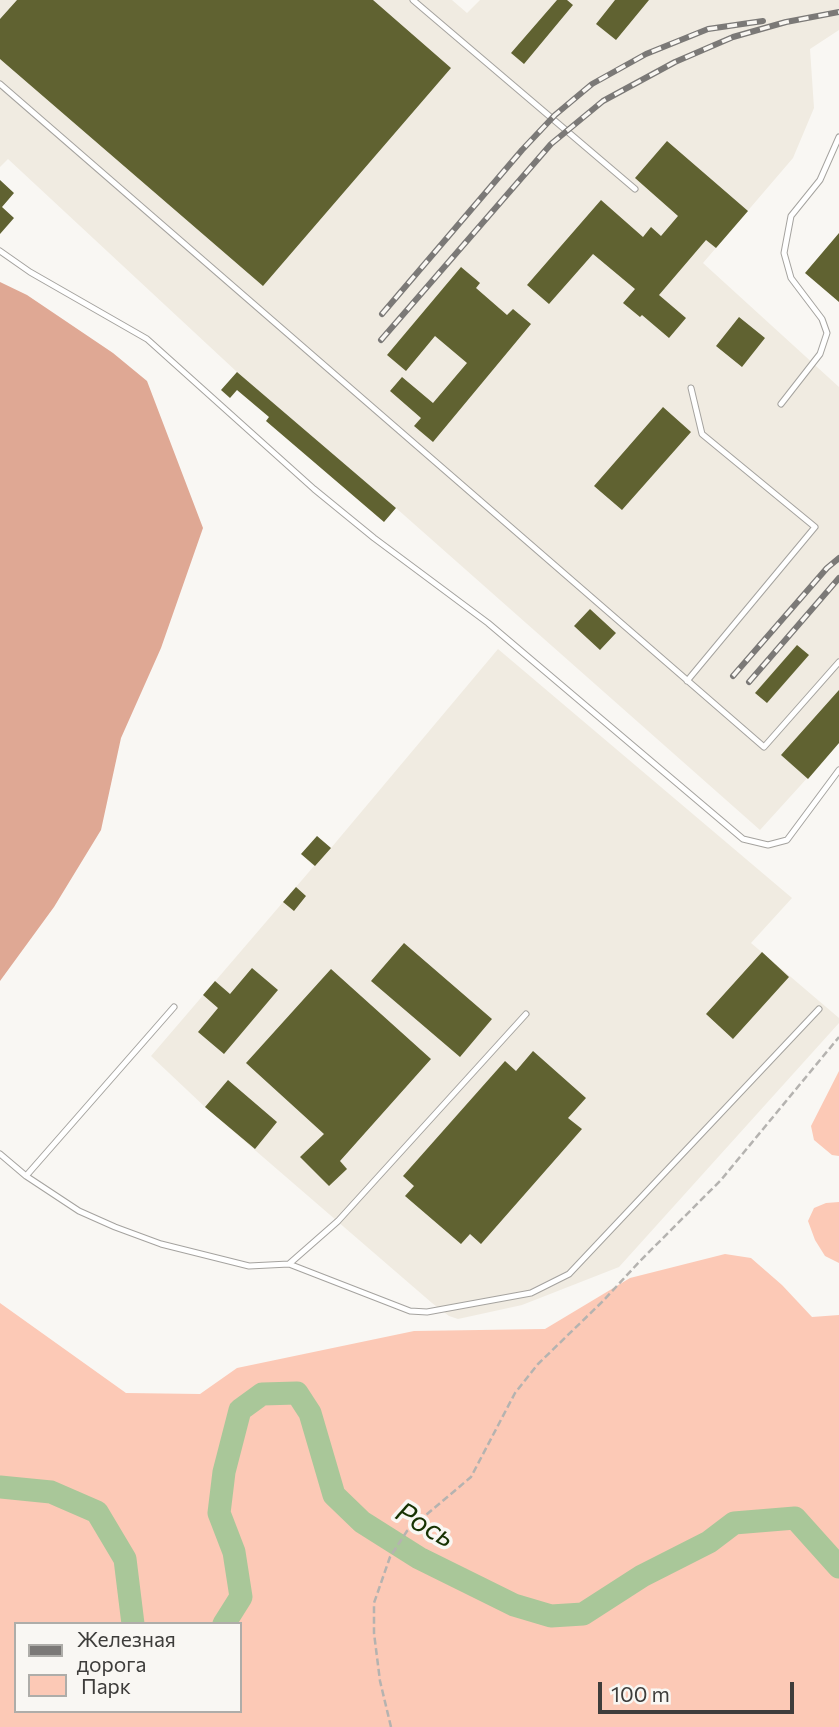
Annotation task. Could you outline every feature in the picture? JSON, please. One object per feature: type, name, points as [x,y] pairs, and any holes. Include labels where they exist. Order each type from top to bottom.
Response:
[{"type":"lane","points":[[413,0],[635,189]]},
{"type":"lane","points":[[0,84],[764,747],[839,662]]},
{"type":"lane","points":[[781,404],[820,354],[827,333],[822,319],[791,278],[784,253],[791,216],[820,180],[839,136]]},
{"type":"lane","points":[[829,159],[839,156]]},
{"type":"lane","points":[[0,251],[30,272],[148,338],[314,489],[374,538],[488,623],[743,839],[768,845],[787,840],[839,770]]},
{"type":"lane","points":[[687,681],[815,527],[702,434],[691,388]]},
{"type":"lane","points":[[26,1177],[174,1007]]},
{"type":"lane","points":[[0,1154],[26,1177],[79,1210],[161,1244],[249,1266],[289,1264],[410,1311],[427,1312],[531,1293],[569,1274],[819,1009]]},
{"type":"lane","points":[[289,1264],[338,1222],[526,1014]]},
{"type":"path","points":[[391,1727],[380,1681],[374,1633],[374,1603],[390,1557],[407,1531],[471,1477],[514,1393],[538,1364],[721,1180],[839,1037]]},
{"type":"shaded area","points":[[0,0],[452,0],[467,13],[480,0],[839,0],[839,30],[810,49],[814,108],[793,158],[703,263],[839,387],[839,743],[760,830],[396,508],[237,372],[8,159],[0,167]]},
{"type":"shaded area","points":[[0,282],[27,295],[113,353],[147,381],[203,528],[161,648],[121,738],[101,830],[54,907],[0,981]]},
{"type":"shaded area","points":[[498,649],[792,898],[751,943],[839,1018],[839,1023],[619,1267],[522,1305],[458,1319],[449,1316],[432,1303],[205,1107],[151,1056],[314,866],[301,854],[317,836],[331,848]]},
{"type":"green space","points":[[839,1071],[839,1156],[832,1155],[814,1140],[811,1126]]},
{"type":"green space","points":[[839,1202],[839,1263],[825,1256],[808,1221],[814,1208]]},
{"type":"green space","points":[[725,1254],[751,1258],[782,1285],[812,1317],[839,1315],[839,1727],[0,1727],[0,1303],[126,1393],[200,1394],[237,1368],[414,1331],[545,1329],[630,1278]]},
{"type":"building","points":[[17,0],[373,0],[451,68],[263,286],[0,59],[0,19]]},
{"type":"building","points":[[557,0],[567,0],[573,5],[524,64],[511,53]]},
{"type":"building","points":[[615,0],[649,0],[616,40],[596,24]]},
{"type":"building","points":[[667,141],[748,211],[716,248],[706,240],[659,295],[686,318],[669,338],[623,303],[635,289],[593,254],[549,304],[527,285],[601,200],[643,237],[651,227],[661,236],[678,216],[635,178]]},
{"type":"building","points":[[0,180],[14,193],[2,207],[14,218],[0,234]]},
{"type":"building","points":[[839,233],[839,302],[805,273]]},
{"type":"building","points":[[461,267],[480,283],[476,288],[507,315],[513,309],[531,324],[433,442],[414,426],[421,418],[390,391],[402,377],[433,403],[467,363],[435,336],[406,371],[387,355]]},
{"type":"building","points":[[739,317],[765,338],[742,367],[716,346]]},
{"type":"building","points":[[237,372],[396,508],[384,522],[266,421],[269,417],[237,390],[230,398],[221,390]]},
{"type":"building","points":[[663,407],[691,432],[622,510],[594,486]]},
{"type":"building","points":[[590,609],[616,633],[600,650],[574,626]]},
{"type":"building","points":[[797,645],[809,655],[767,703],[755,693]]},
{"type":"building","points":[[839,690],[839,743],[808,779],[781,755]]},
{"type":"building","points":[[317,836],[331,848],[315,866],[301,854]]},
{"type":"building","points":[[296,887],[306,896],[294,911],[283,902]]},
{"type":"building","points":[[404,943],[492,1019],[460,1057],[371,981]]},
{"type":"building","points":[[762,952],[789,977],[733,1039],[706,1014]]},
{"type":"building","points":[[252,968],[278,990],[224,1054],[198,1032],[218,1008],[203,995],[215,981],[230,994]]},
{"type":"building","points":[[331,969],[431,1059],[340,1161],[347,1169],[329,1186],[300,1157],[324,1134],[246,1063]]},
{"type":"building","points":[[533,1051],[586,1098],[568,1118],[582,1129],[481,1244],[470,1234],[461,1244],[405,1196],[414,1186],[403,1176],[505,1061],[516,1071]]},
{"type":"building","points":[[228,1080],[277,1122],[255,1149],[205,1107]]},
{"type":"waterway","name":"Рось","points":[[225,1622],[241,1597],[234,1552],[219,1513],[224,1472],[240,1410],[262,1394],[297,1393],[310,1413],[334,1495],[362,1522],[419,1558],[514,1605],[551,1616],[583,1614],[642,1576],[709,1542],[734,1523],[795,1518],[839,1567]]},
{"type":"waterway","name":"Рось","points":[[0,1487],[51,1492],[97,1512],[125,1559],[133,1622]]},
{"type":"railway","points":[[381,340],[551,144],[603,101],[675,62],[733,37],[786,22],[839,12]]},
{"type":"railway","points":[[382,314],[522,150],[555,115],[592,84],[646,54],[708,29],[763,21]]},
{"type":"railway","points":[[733,676],[827,568],[839,558]]},
{"type":"railway","points":[[749,682],[839,578]]}]
